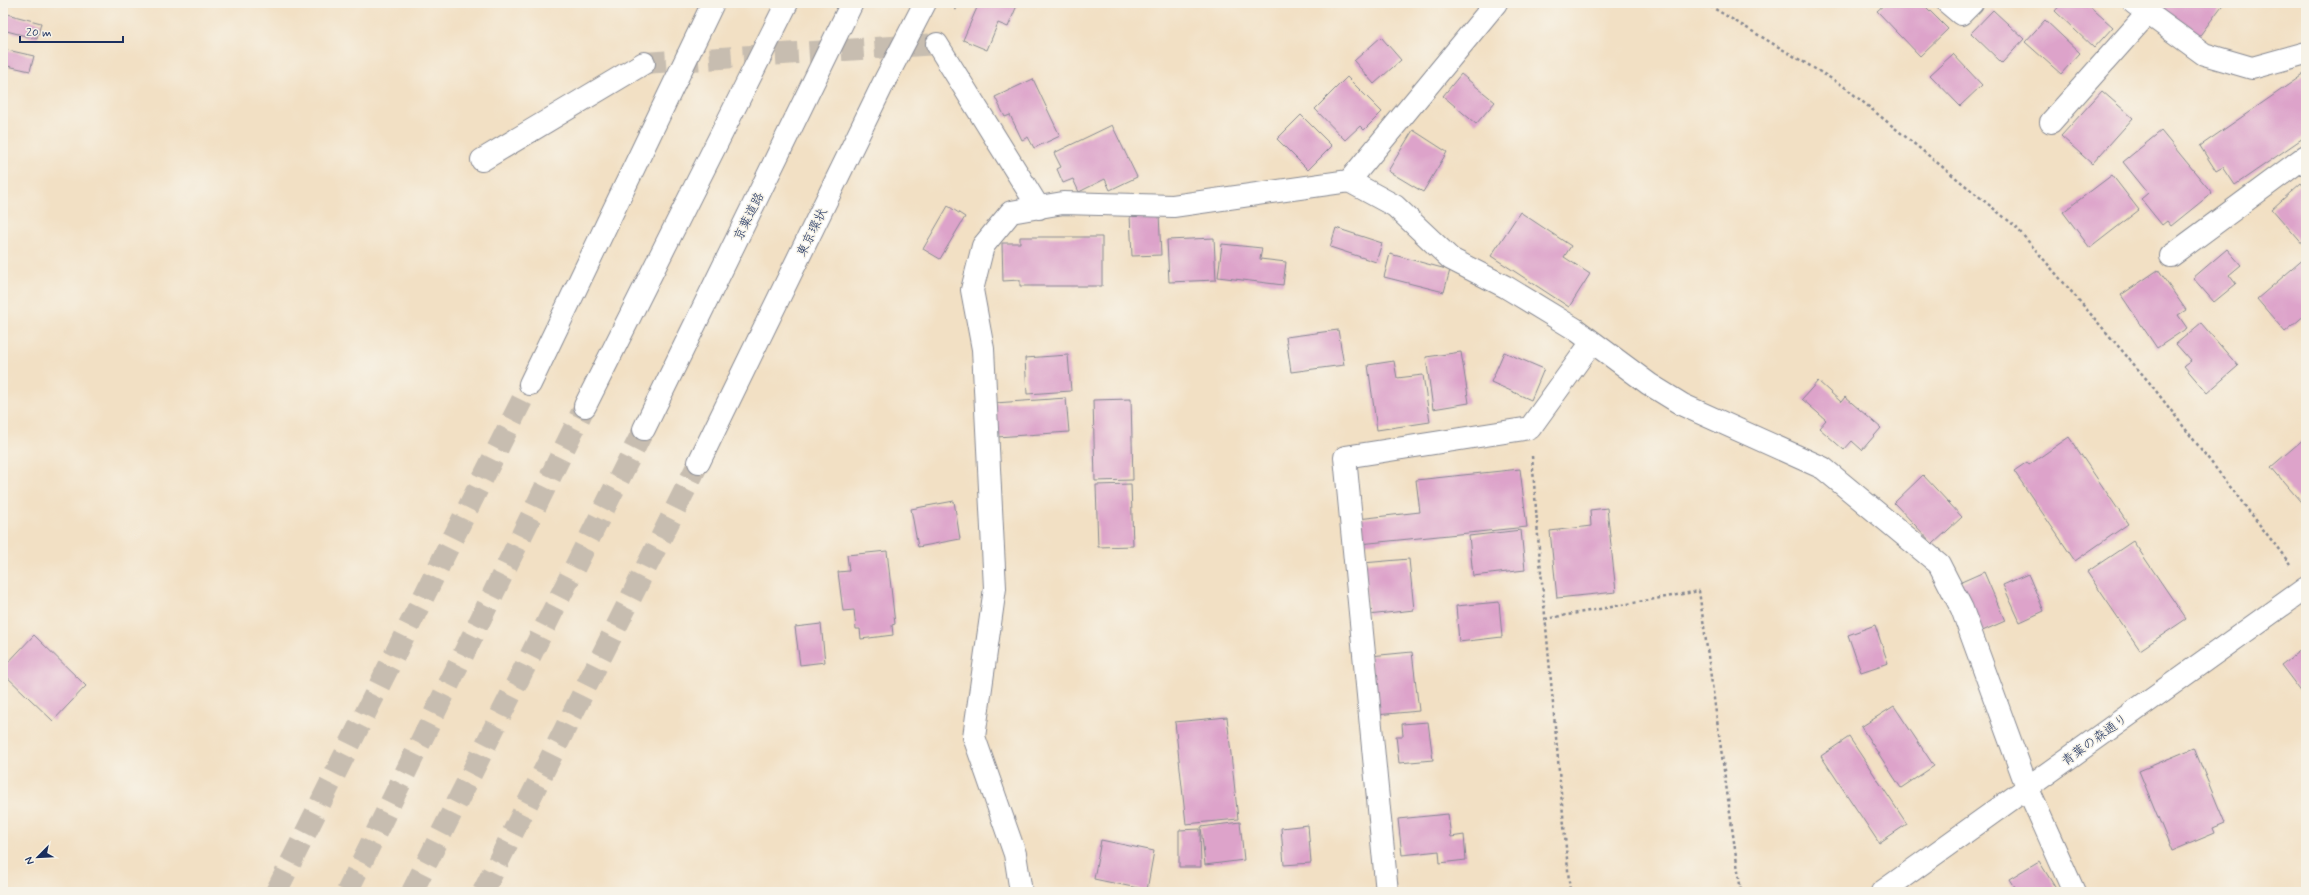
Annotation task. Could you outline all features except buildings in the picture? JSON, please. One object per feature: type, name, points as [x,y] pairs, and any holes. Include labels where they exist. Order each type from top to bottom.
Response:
[{"type":"main road","points":[[530,384],[713,3]]},
{"type":"main road","points":[[585,406],[787,3]]},
{"type":"main road","name":"京葉道路","points":[[644,429],[852,3]]},
{"type":"main road","name":"東京環状","points":[[699,462],[882,84],[925,3]]},
{"type":"main road","points":[[1349,181],[1496,3]]},
{"type":"main road","points":[[1948,3],[1961,14],[1972,3]]},
{"type":"main road","points":[[2051,122],[2140,8],[2204,54],[2252,68],[2306,53]]},
{"type":"main road","points":[[937,44],[1039,208]]},
{"type":"main road","points":[[482,160],[644,63]]},
{"type":"main road","points":[[2171,256],[2306,156]]},
{"type":"main road","points":[[1021,892],[1015,854],[974,737],[995,588],[983,349],[972,290],[983,246],[1011,212],[1062,203],[1173,206],[1349,181],[1394,206],[1451,259],[1506,287],[1575,329],[1649,384],[1683,405],[1822,468],[1939,564],[1962,609],[2027,787],[2074,892]]},
{"type":"main road","points":[[1387,892],[1345,457],[1530,428],[1592,342]]},
{"type":"main road","name":"青葉の森通り","points":[[1882,892],[2306,588]]},
{"type":"path","points":[[1704,3],[1842,85],[2015,226],[2150,382],[2292,566]]},
{"type":"path","points":[[1530,428],[1545,619],[1570,892]]},
{"type":"path","points":[[1545,619],[1699,591],[1741,892]]},
{"type":"tunnel","points":[[644,63],[937,44]]},
{"type":"tunnel","points":[[276,892],[530,384]]},
{"type":"tunnel","points":[[347,892],[585,406]]},
{"type":"tunnel","points":[[412,892],[644,429]]},
{"type":"tunnel","points":[[483,892],[699,462]]}]
